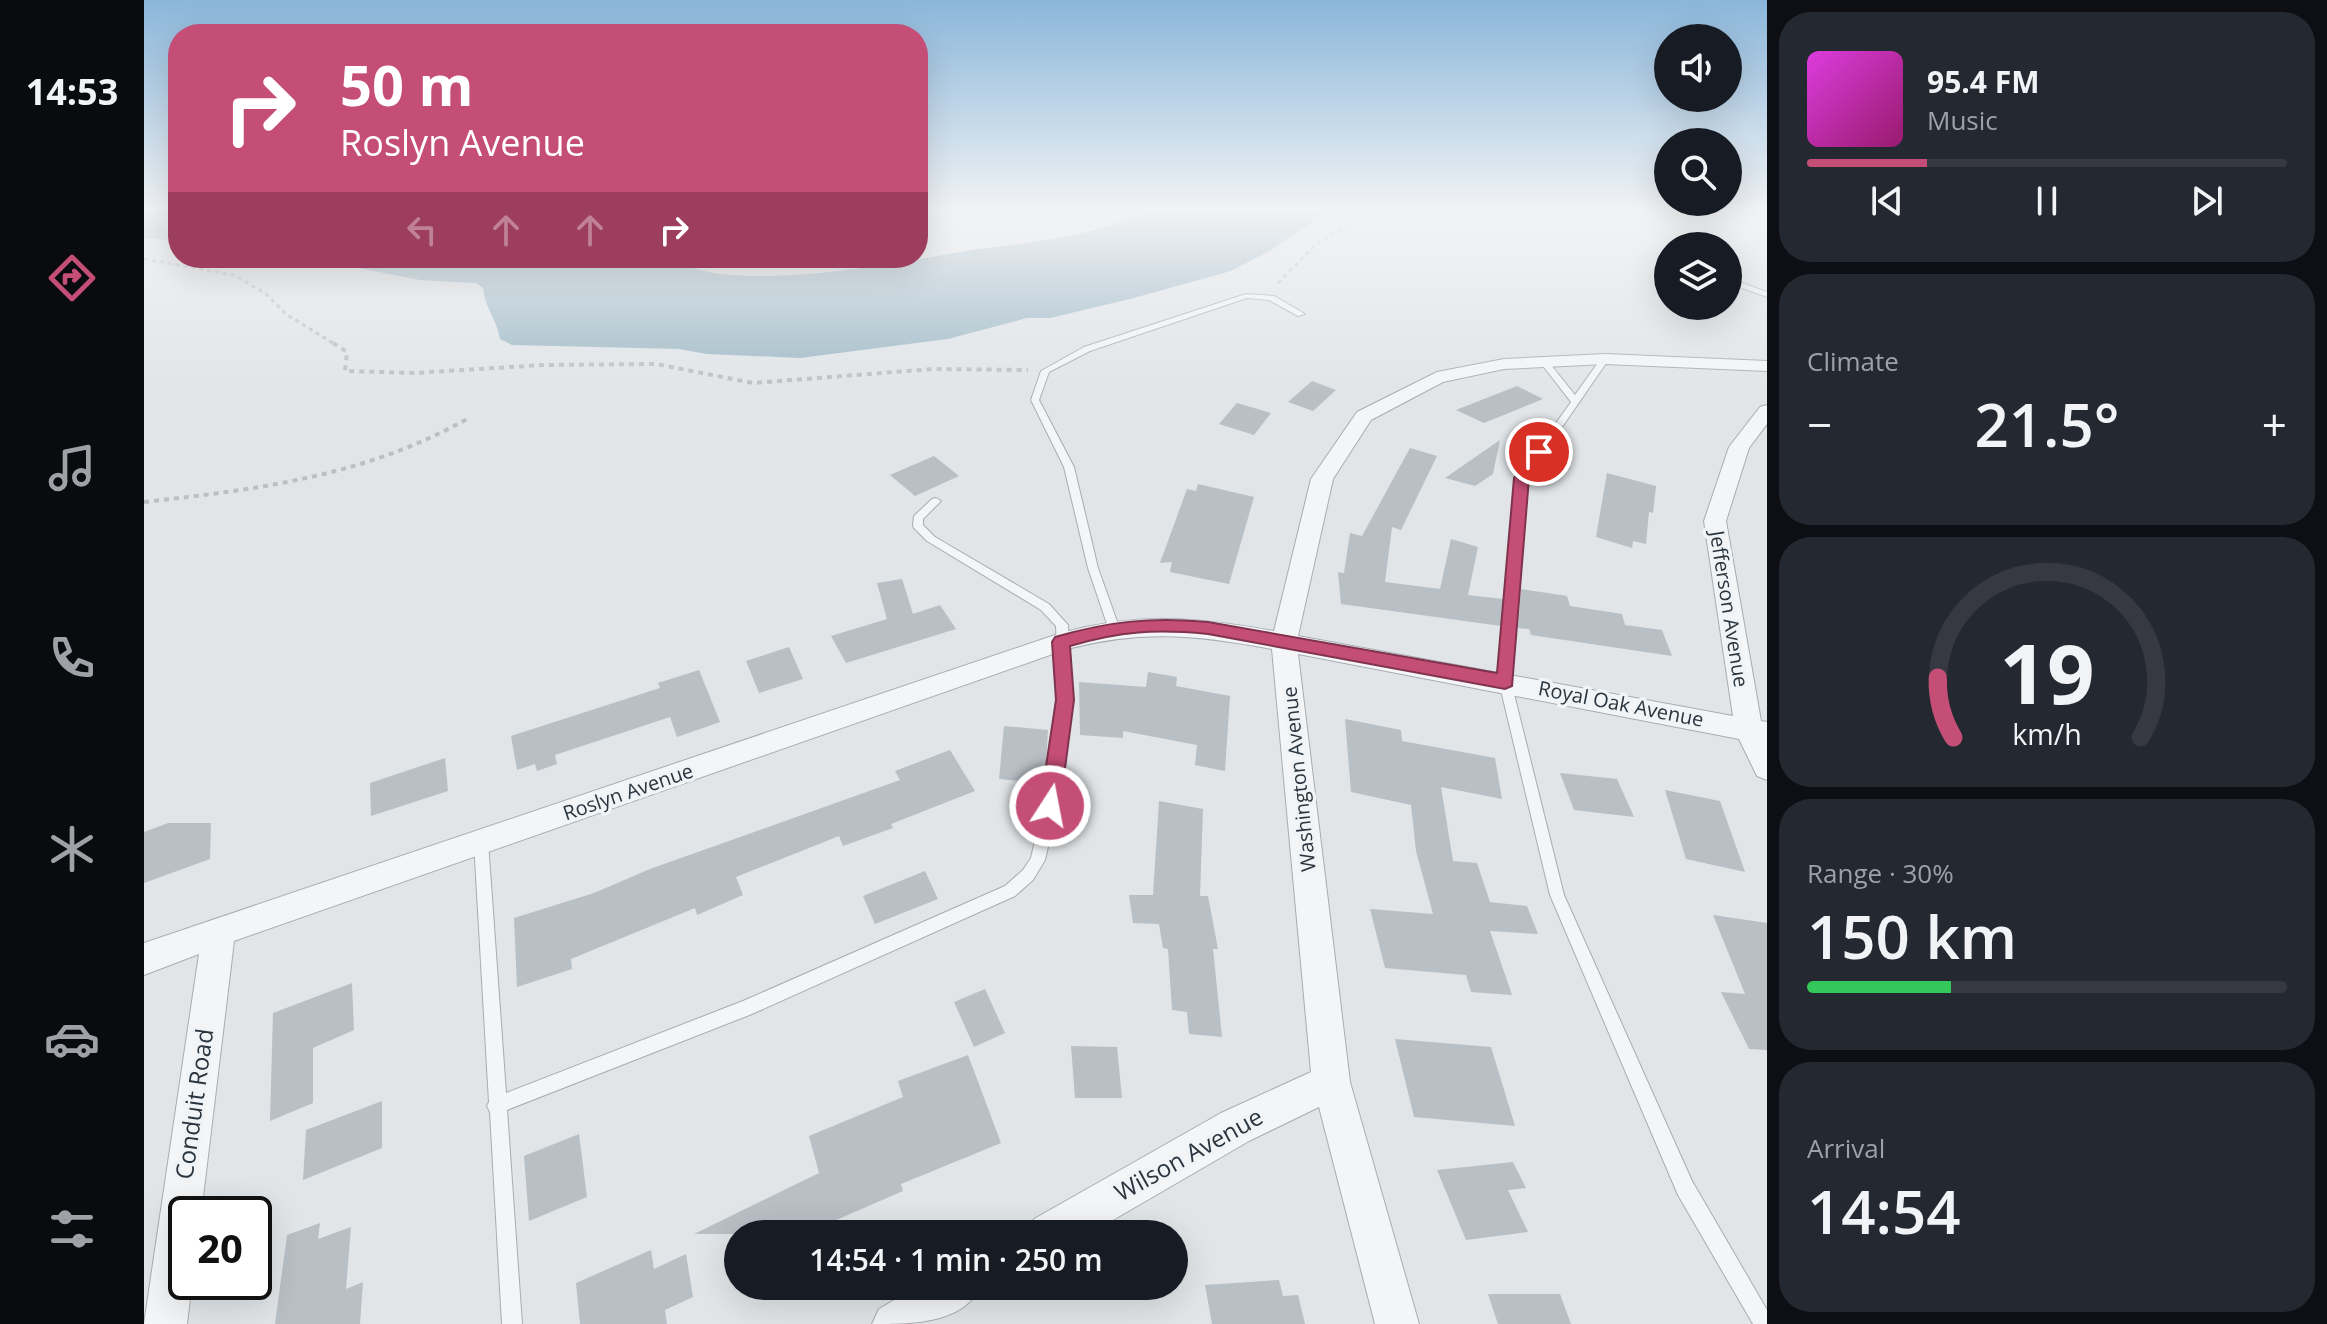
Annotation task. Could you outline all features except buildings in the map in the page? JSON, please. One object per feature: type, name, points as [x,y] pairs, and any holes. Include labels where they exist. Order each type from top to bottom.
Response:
[{"type":"street","name":"Washington Avenue","points":[[1397,1324],[1331,1082],[1284,641],[1322,479],[1364,416],[1437,378],[1504,364],[1605,359],[1767,366]]},
{"type":"street","name":"Jefferson Avenue","points":[[1767,411],[1739,447],[1715,521],[1767,768]]},
{"type":"street","name":"Royal Oak Avenue","points":[[1113,627],[1164,624],[1208,628],[1758,731]]},
{"type":"street","name":"Roslyn Avenue","points":[[144,959],[1061,642],[1113,627]]},
{"type":"street","name":"Conduit Road","points":[[165,1324],[219,931]]},
{"type":"street","name":"Wilson Avenue","points":[[1073,1220],[1235,1127],[1331,1082]]},
{"type":"street","points":[[894,1324],[936,1300]]},
{"type":"lane","points":[[1742,285],[1767,295]]},
{"type":"lane","points":[[1113,627],[1093,568],[1069,467],[1035,400],[1045,371],[1087,349],[1246,296],[1271,298],[1301,314]]},
{"type":"lane","points":[[1605,359],[1522,478],[1505,682],[1557,895],[1685,1188],[1764,1324]]},
{"type":"lane","points":[[1544,362],[1575,401]]},
{"type":"lane","points":[[496,1106],[746,1008],[1010,891],[1028,875],[1038,860],[1056,779],[1065,700],[1062,625],[1055,614],[955,556],[918,526],[918,518],[936,501]]},
{"type":"lane","points":[[481,842],[512,1324]]},
{"type":"path","points":[[222,273],[234,275],[265,293],[286,314],[347,352],[345,371],[415,373],[542,365],[656,364],[753,383],[933,369],[1045,371]]},
{"type":"path","points":[[1246,296],[1286,278],[1291,273]]},
{"type":"path","points":[[144,502],[260,490],[301,482],[397,454],[469,418]]},
{"type":"water","points":[[383,273],[716,273],[759,276],[817,273],[1225,273],[1130,299],[1050,318],[1027,318],[948,339],[800,358],[707,354],[679,349],[512,345],[500,339],[483,288],[476,283],[420,280]]},
{"type":"route","points":[[1050,806],[1065,700],[1061,642],[1113,627],[1164,624],[1208,628],[1505,682],[1522,478],[1539,452]]}]
